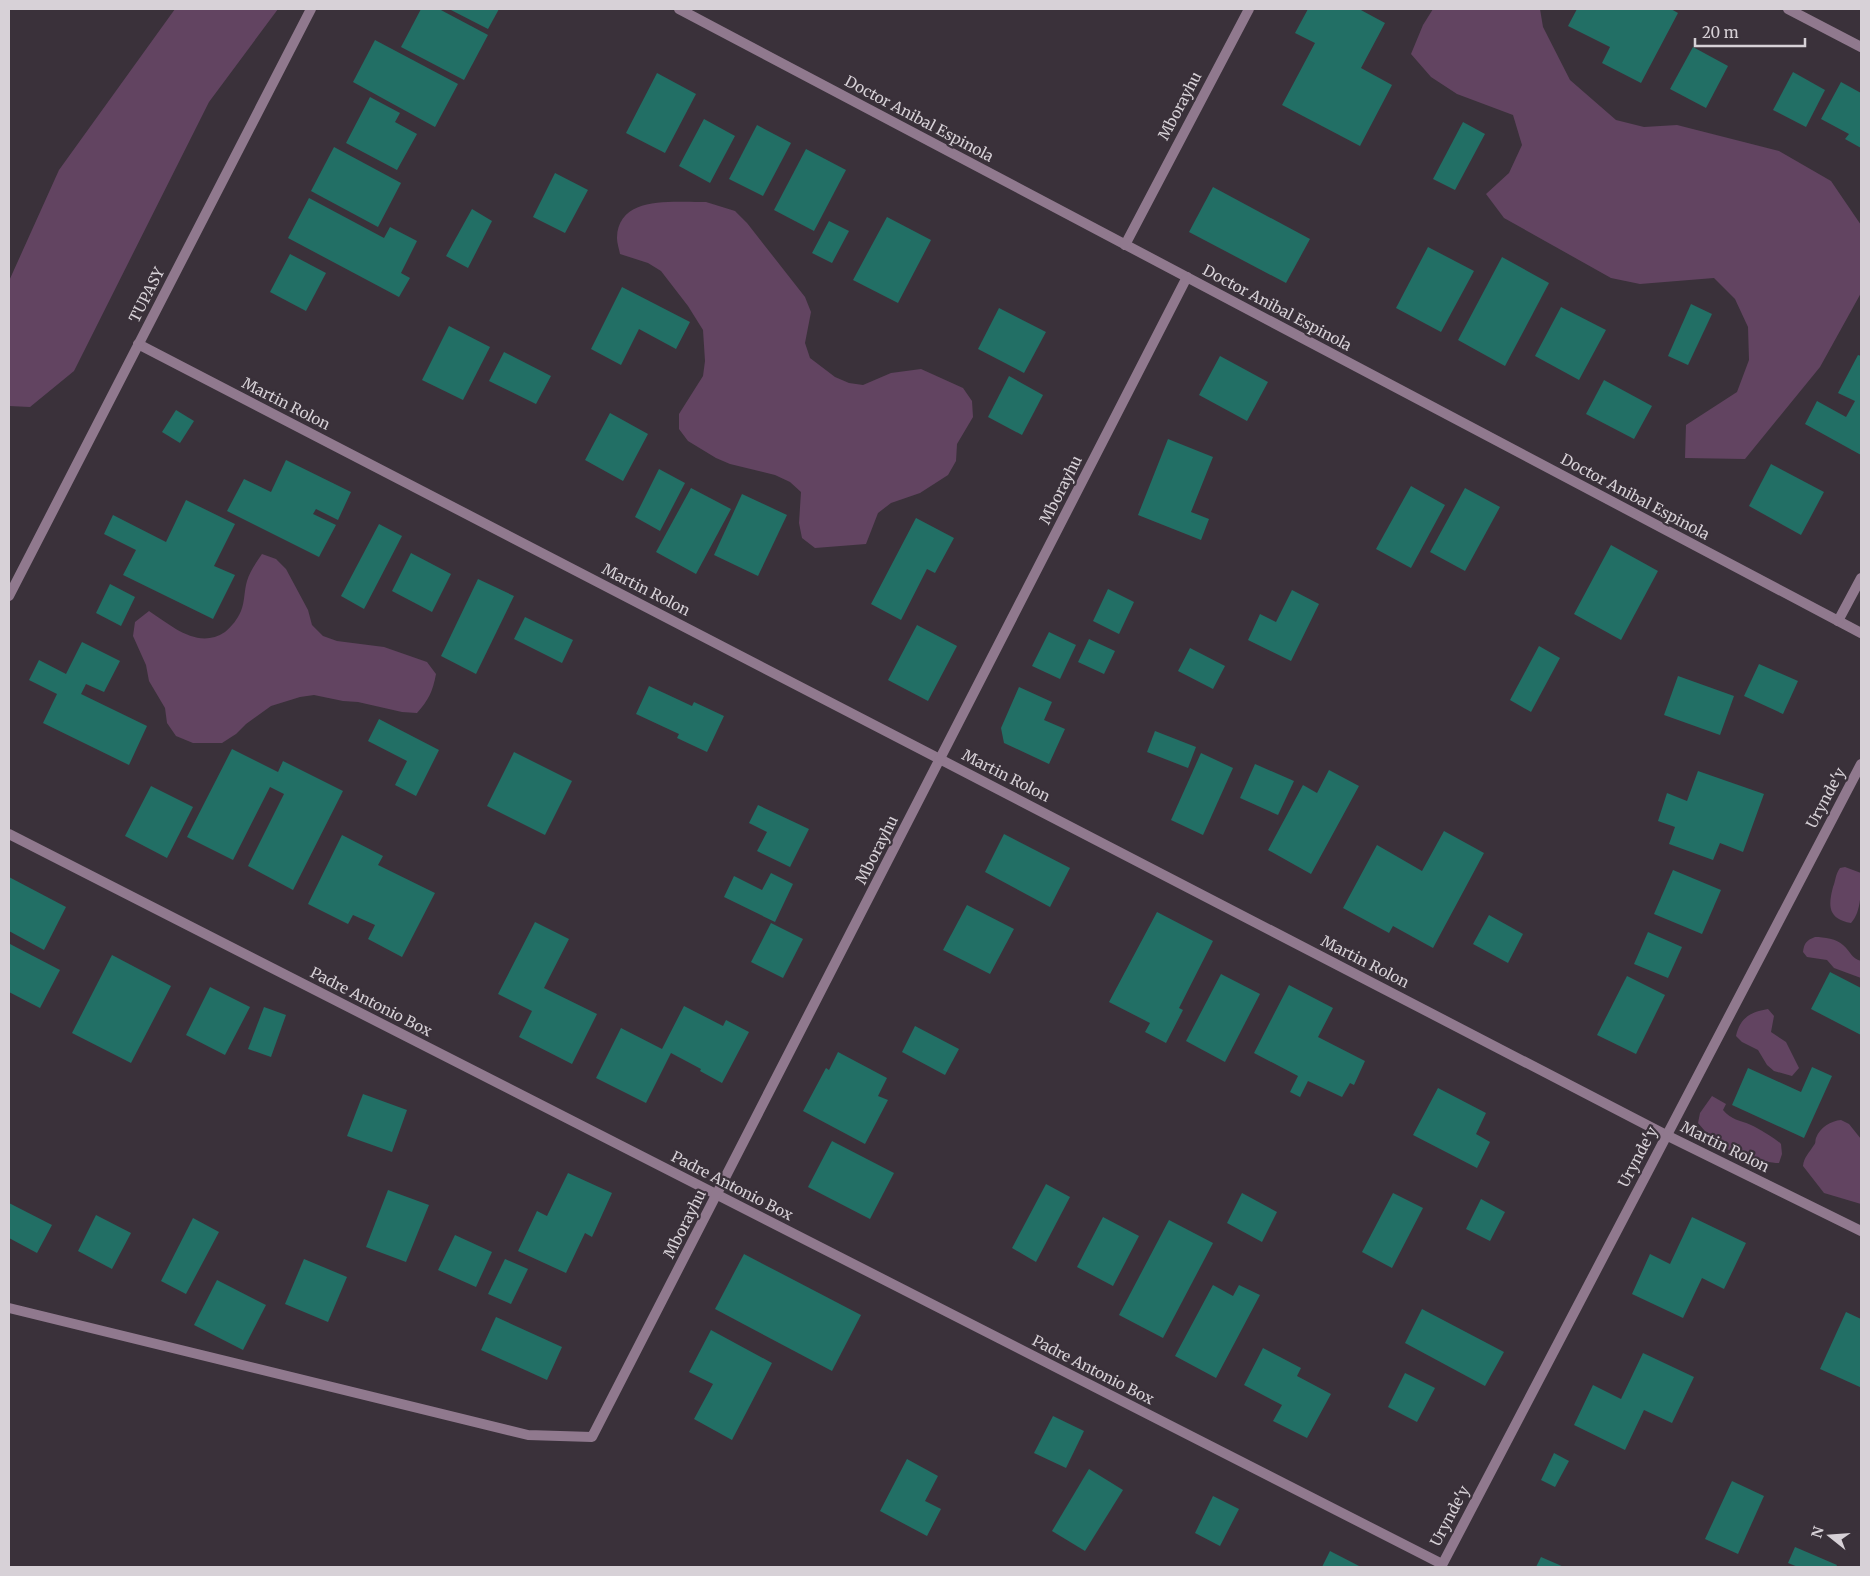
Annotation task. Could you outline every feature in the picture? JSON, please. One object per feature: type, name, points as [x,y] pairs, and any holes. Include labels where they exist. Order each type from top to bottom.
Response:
[{"type":"street","name":"TUPASY","points":[[9,596],[311,9]]},
{"type":"street","name":"Doctor Anibal Espinola","points":[[679,9],[1861,633]]},
{"type":"street","name":"Mborayhu","points":[[1125,245],[1249,9]]},
{"type":"street","points":[[1788,9],[1861,47]]},
{"type":"street","name":"Mborayhu","points":[[9,1308],[528,1435],[592,1437],[1186,277]]},
{"type":"street","name":"Martin Rolon","points":[[138,344],[1666,1135],[1861,1231]]},
{"type":"street","points":[[1838,621],[1861,578]]},
{"type":"street","name":"Urynde'y","points":[[1441,1566],[1861,764]]},
{"type":"street","name":"Padre Antonio Box","points":[[9,834],[1441,1566]]},
{"type":"shaded area","points":[[175,9],[278,9],[209,102],[74,371],[30,407],[9,406],[9,281],[59,170]]},
{"type":"shaded area","points":[[1433,9],[1540,9],[1543,27],[1570,80],[1616,120],[1644,127],[1677,125],[1779,151],[1831,181],[1861,225],[1861,293],[1820,367],[1745,459],[1685,458],[1686,425],[1737,392],[1749,360],[1748,327],[1735,299],[1714,278],[1640,284],[1611,278],[1504,218],[1486,194],[1509,173],[1522,145],[1513,115],[1457,94],[1431,77],[1411,54],[1423,25]]},
{"type":"shaded area","points":[[665,202],[706,202],[735,211],[747,223],[805,297],[811,312],[805,343],[810,358],[835,377],[849,383],[863,385],[891,373],[921,369],[963,388],[972,401],[973,417],[957,444],[956,461],[948,475],[920,493],[891,503],[878,513],[866,544],[815,548],[802,538],[799,523],[801,492],[790,482],[775,475],[730,464],[716,458],[688,441],[679,429],[679,414],[703,376],[705,361],[703,330],[688,306],[661,271],[648,263],[620,254],[617,238],[620,224],[627,214],[638,208]]},
{"type":"shaded area","points":[[262,554],[276,559],[286,569],[308,610],[312,625],[323,636],[337,641],[384,647],[427,662],[436,674],[429,695],[417,713],[402,712],[314,695],[300,697],[271,706],[222,743],[193,743],[176,736],[167,723],[165,708],[149,681],[146,665],[133,636],[135,622],[149,611],[176,629],[195,637],[215,637],[225,632],[234,623],[241,611],[248,577]]},
{"type":"shaded area","points":[[1845,867],[1861,873],[1859,906],[1851,923],[1843,921],[1834,915],[1830,906],[1831,894],[1837,873],[1840,868]]},
{"type":"shaded area","points":[[1815,937],[1837,941],[1855,958],[1861,961],[1861,978],[1834,968],[1827,960],[1807,957],[1803,952],[1804,946]]},
{"type":"shaded area","points":[[1768,1009],[1774,1016],[1771,1032],[1786,1042],[1799,1068],[1792,1076],[1774,1071],[1767,1065],[1758,1050],[1742,1042],[1736,1036],[1743,1020],[1751,1014]]},
{"type":"shaded area","points":[[1712,1096],[1726,1104],[1723,1110],[1729,1116],[1751,1125],[1781,1144],[1782,1154],[1779,1163],[1738,1154],[1722,1147],[1712,1138],[1698,1123],[1700,1113]]},
{"type":"shaded area","points":[[1841,1120],[1849,1124],[1861,1139],[1861,1204],[1824,1193],[1803,1166],[1820,1131],[1830,1123]]},
{"type":"building","points":[[421,9],[439,9],[488,35],[464,80],[401,47]]},
{"type":"building","points":[[449,9],[499,9],[488,29]]},
{"type":"building","points":[[1308,9],[1359,9],[1385,23],[1361,68],[1392,85],[1360,146],[1282,105],[1315,43],[1295,33]]},
{"type":"building","points":[[1577,9],[1671,9],[1678,13],[1641,83],[1602,63],[1610,47],[1568,26]]},
{"type":"building","points":[[375,40],[458,84],[435,127],[353,82]]},
{"type":"building","points":[[1693,47],[1728,66],[1706,108],[1670,89]]},
{"type":"building","points":[[1793,72],[1825,90],[1806,127],[1773,110]]},
{"type":"building","points":[[657,73],[696,94],[665,153],[626,133]]},
{"type":"building","points":[[1841,82],[1861,93],[1861,148],[1845,139],[1849,134],[1821,119]]},
{"type":"building","points":[[370,97],[400,113],[395,122],[417,134],[397,170],[346,143]]},
{"type":"building","points":[[704,119],[735,136],[710,183],[679,166]]},
{"type":"building","points":[[1463,122],[1485,134],[1455,190],[1433,179]]},
{"type":"building","points":[[757,125],[791,143],[763,196],[729,179]]},
{"type":"building","points":[[334,147],[401,183],[378,227],[311,191]]},
{"type":"building","points":[[806,149],[846,170],[814,231],[774,210]]},
{"type":"building","points":[[555,173],[588,190],[565,233],[533,217]]},
{"type":"building","points":[[1213,187],[1310,239],[1286,283],[1189,232]]},
{"type":"building","points":[[309,198],[384,238],[390,227],[417,241],[401,273],[410,278],[399,297],[288,238]]},
{"type":"building","points":[[472,209],[492,221],[468,268],[446,256]]},
{"type":"building","points":[[887,217],[931,240],[898,303],[853,280]]},
{"type":"building","points":[[829,221],[849,231],[832,263],[812,253]]},
{"type":"building","points":[[1428,247],[1474,271],[1441,332],[1396,308]]},
{"type":"building","points":[[290,254],[326,273],[306,311],[270,292]]},
{"type":"building","points":[[1502,257],[1549,283],[1505,366],[1458,340]]},
{"type":"building","points":[[622,287],[690,322],[676,349],[639,329],[621,365],[591,349]]},
{"type":"building","points":[[1691,304],[1712,314],[1688,365],[1668,356]]},
{"type":"building","points":[[1561,307],[1606,330],[1579,380],[1535,356]]},
{"type":"building","points":[[999,308],[1046,332],[1024,373],[978,349]]},
{"type":"building","points":[[449,326],[490,347],[463,400],[422,380]]},
{"type":"building","points":[[504,352],[551,376],[536,404],[489,381]]},
{"type":"building","points":[[1858,355],[1861,356],[1861,455],[1805,424],[1817,401],[1846,417],[1855,401],[1838,393]]},
{"type":"building","points":[[1220,356],[1268,382],[1247,421],[1199,395]]},
{"type":"building","points":[[1009,376],[1043,395],[1022,435],[988,417]]},
{"type":"building","points":[[1604,380],[1652,406],[1634,439],[1586,414]]},
{"type":"building","points":[[176,410],[194,421],[180,443],[162,432]]},
{"type":"building","points":[[610,413],[648,434],[623,481],[585,460]]},
{"type":"building","points":[[1168,439],[1213,457],[1191,512],[1209,519],[1201,540],[1138,515]]},
{"type":"building","points":[[286,460],[351,492],[338,520],[316,509],[313,514],[336,525],[319,557],[227,511],[244,479],[271,492]]},
{"type":"building","points":[[1771,464],[1824,492],[1801,535],[1749,506]]},
{"type":"building","points":[[659,469],[685,483],[660,531],[635,517]]},
{"type":"building","points":[[1411,486],[1445,505],[1411,568],[1376,549]]},
{"type":"building","points":[[691,488],[731,509],[696,574],[656,552]]},
{"type":"building","points":[[1465,488],[1500,507],[1465,571],[1430,552]]},
{"type":"building","points":[[742,494],[787,515],[758,576],[714,555]]},
{"type":"building","points":[[186,500],[235,524],[214,566],[235,575],[213,619],[123,575],[136,550],[104,534],[113,515],[166,542]]},
{"type":"building","points":[[916,518],[954,538],[935,573],[927,569],[901,620],[871,604]]},
{"type":"building","points":[[379,524],[402,536],[364,609],[341,596]]},
{"type":"building","points":[[1611,545],[1658,571],[1621,640],[1574,614]]},
{"type":"building","points":[[411,553],[451,574],[432,612],[392,591]]},
{"type":"building","points":[[478,579],[514,596],[476,674],[441,656]]},
{"type":"building","points":[[110,584],[135,597],[121,626],[96,613]]},
{"type":"building","points":[[1108,589],[1134,602],[1119,634],[1093,621]]},
{"type":"building","points":[[1292,590],[1319,604],[1291,661],[1248,640],[1260,614],[1276,622]]},
{"type":"building","points":[[525,617],[573,640],[562,663],[514,639]]},
{"type":"building","points":[[917,625],[957,646],[928,701],[888,680]]},
{"type":"building","points":[[1049,632],[1076,645],[1060,679],[1032,666]]},
{"type":"building","points":[[1089,639],[1115,651],[1104,674],[1078,662]]},
{"type":"building","points":[[82,642],[120,661],[104,692],[86,684],[81,694],[147,726],[129,765],[43,723],[57,694],[29,680],[39,660],[66,674]]},
{"type":"building","points":[[1539,646],[1560,658],[1531,712],[1510,700]]},
{"type":"building","points":[[1190,648],[1225,666],[1213,689],[1178,671]]},
{"type":"building","points":[[1759,664],[1798,681],[1783,714],[1744,696]]},
{"type":"building","points":[[1678,676],[1734,696],[1720,735],[1664,715]]},
{"type":"building","points":[[649,686],[692,706],[694,702],[724,716],[707,752],[677,738],[679,734],[636,714]]},
{"type":"building","points":[[1019,687],[1052,702],[1044,720],[1065,729],[1049,764],[1004,743],[1001,728]]},
{"type":"building","points":[[379,719],[439,750],[416,796],[395,785],[407,761],[368,741]]},
{"type":"building","points":[[1155,731],[1196,747],[1188,768],[1147,752]]},
{"type":"building","points":[[232,749],[278,772],[283,761],[343,791],[293,890],[248,866],[284,794],[270,787],[233,860],[187,837]]},
{"type":"building","points":[[514,752],[572,781],[545,835],[487,806]]},
{"type":"building","points":[[1201,753],[1233,768],[1203,835],[1171,820]]},
{"type":"building","points":[[1255,764],[1294,781],[1278,815],[1240,798]]},
{"type":"building","points":[[1329,770],[1359,786],[1311,874],[1268,850],[1303,785],[1317,793]]},
{"type":"building","points":[[1698,771],[1764,794],[1743,852],[1720,843],[1713,860],[1669,844],[1675,827],[1658,821],[1667,793],[1687,801]]},
{"type":"building","points":[[151,786],[193,807],[167,858],[125,836]]},
{"type":"building","points":[[758,805],[809,829],[790,867],[757,851],[767,832],[749,823]]},
{"type":"building","points":[[1444,831],[1484,853],[1433,948],[1393,926],[1389,933],[1343,908],[1377,845],[1422,871]]},
{"type":"building","points":[[1004,834],[1070,868],[1050,907],[985,872]]},
{"type":"building","points":[[342,835],[383,856],[378,865],[435,893],[402,957],[368,939],[375,925],[353,915],[348,924],[308,904]]},
{"type":"building","points":[[1673,870],[1721,890],[1702,934],[1654,914]]},
{"type":"building","points":[[771,873],[793,884],[775,922],[724,897],[734,876],[762,890]]},
{"type":"building","points":[[9,877],[66,907],[44,950],[9,931]]},
{"type":"building","points":[[967,905],[1014,929],[990,974],[943,950]]},
{"type":"building","points":[[1157,912],[1213,941],[1179,1008],[1183,1010],[1166,1043],[1145,1032],[1150,1023],[1109,1002]]},
{"type":"building","points":[[1489,915],[1523,934],[1508,963],[1473,944]]},
{"type":"building","points":[[535,922],[569,939],[544,988],[597,1014],[572,1064],[519,1037],[532,1011],[498,994]]},
{"type":"building","points":[[771,923],[803,939],[783,978],[751,962]]},
{"type":"building","points":[[1648,932],[1682,947],[1668,978],[1634,964]]},
{"type":"building","points":[[10,944],[60,970],[40,1008],[9,992]]},
{"type":"building","points":[[112,955],[171,986],[131,1063],[72,1033]]},
{"type":"building","points":[[1830,972],[1861,988],[1861,1035],[1811,1009]]},
{"type":"building","points":[[1221,974],[1260,994],[1225,1062],[1186,1041]]},
{"type":"building","points":[[1627,976],[1665,995],[1636,1054],[1597,1035]]},
{"type":"building","points":[[1289,985],[1333,1008],[1318,1037],[1365,1061],[1354,1085],[1350,1083],[1342,1097],[1308,1081],[1300,1097],[1290,1092],[1298,1076],[1254,1053]]},
{"type":"building","points":[[210,987],[250,1007],[225,1055],[186,1035]]},
{"type":"building","points":[[684,1006],[723,1026],[726,1020],[749,1032],[722,1083],[671,1053],[646,1103],[596,1078],[621,1028],[662,1049]]},
{"type":"building","points":[[264,1007],[286,1015],[271,1057],[248,1049]]},
{"type":"building","points":[[915,1026],[959,1049],[945,1075],[902,1052]]},
{"type":"building","points":[[838,1052],[887,1078],[878,1096],[888,1100],[865,1144],[803,1111],[826,1068],[829,1070]]},
{"type":"building","points":[[1812,1067],[1832,1076],[1804,1138],[1732,1105],[1748,1068],[1801,1092]]},
{"type":"building","points":[[1438,1088],[1486,1113],[1476,1134],[1490,1142],[1477,1168],[1413,1135]]},
{"type":"building","points":[[363,1094],[407,1110],[392,1152],[347,1136]]},
{"type":"building","points":[[832,1141],[894,1173],[870,1219],[808,1187]]},
{"type":"building","points":[[568,1173],[612,1193],[592,1237],[585,1233],[566,1273],[518,1251],[537,1211],[547,1216]]},
{"type":"building","points":[[1046,1184],[1070,1197],[1036,1262],[1012,1248]]},
{"type":"building","points":[[388,1190],[429,1205],[406,1262],[366,1247]]},
{"type":"building","points":[[1242,1193],[1277,1212],[1262,1242],[1227,1223]]},
{"type":"building","points":[[1393,1193],[1423,1208],[1392,1268],[1362,1252]]},
{"type":"building","points":[[1481,1199],[1505,1212],[1490,1241],[1466,1229]]},
{"type":"building","points":[[9,1203],[52,1225],[37,1253],[9,1238]]},
{"type":"building","points":[[96,1215],[131,1233],[112,1269],[78,1251]]},
{"type":"building","points":[[1103,1217],[1139,1236],[1113,1286],[1077,1267]]},
{"type":"building","points":[[1692,1217],[1746,1243],[1724,1289],[1702,1278],[1683,1318],[1632,1294],[1650,1254],[1670,1264]]},
{"type":"building","points":[[193,1218],[219,1232],[186,1294],[161,1281]]},
{"type":"building","points":[[1169,1220],[1213,1243],[1163,1338],[1119,1315]]},
{"type":"building","points":[[455,1235],[492,1252],[476,1287],[438,1270]]},
{"type":"building","points":[[744,1254],[861,1315],[832,1371],[715,1309]]},
{"type":"building","points":[[304,1259],[347,1277],[328,1322],[285,1304]]},
{"type":"building","points":[[505,1259],[528,1269],[511,1304],[488,1294]]},
{"type":"building","points":[[217,1280],[266,1305],[243,1350],[194,1325]]},
{"type":"building","points":[[1213,1285],[1233,1296],[1239,1285],[1260,1295],[1216,1378],[1175,1356]]},
{"type":"building","points":[[1422,1309],[1504,1352],[1485,1386],[1405,1343]]},
{"type":"building","points":[[1846,1312],[1861,1319],[1860,1387],[1820,1369]]},
{"type":"building","points":[[496,1317],[562,1347],[547,1380],[481,1350]]},
{"type":"building","points":[[711,1330],[772,1363],[732,1440],[694,1419],[713,1384],[689,1372]]},
{"type":"building","points":[[1263,1348],[1301,1368],[1297,1376],[1331,1394],[1307,1438],[1273,1421],[1282,1405],[1244,1385]]},
{"type":"building","points":[[1643,1353],[1694,1377],[1672,1423],[1644,1410],[1625,1450],[1574,1425],[1593,1385],[1621,1399]]},
{"type":"building","points":[[1405,1373],[1435,1388],[1417,1422],[1388,1407]]},
{"type":"building","points":[[1053,1416],[1084,1431],[1066,1468],[1034,1453]]},
{"type":"building","points":[[1554,1453],[1569,1461],[1555,1487],[1541,1480]]},
{"type":"building","points":[[907,1459],[938,1476],[925,1501],[941,1509],[927,1536],[880,1511]]},
{"type":"building","points":[[1089,1469],[1123,1490],[1085,1551],[1052,1531]]},
{"type":"building","points":[[1732,1481],[1764,1496],[1738,1554],[1705,1539]]},
{"type":"building","points":[[1213,1496],[1239,1509],[1220,1546],[1195,1533]]},
{"type":"building","points":[[1795,1547],[1837,1565],[1836,1567],[1798,1567],[1788,1563]]},
{"type":"building","points":[[1330,1551],[1361,1567],[1322,1567]]},
{"type":"building","points":[[1541,1557],[1564,1567],[1536,1567]]}]
